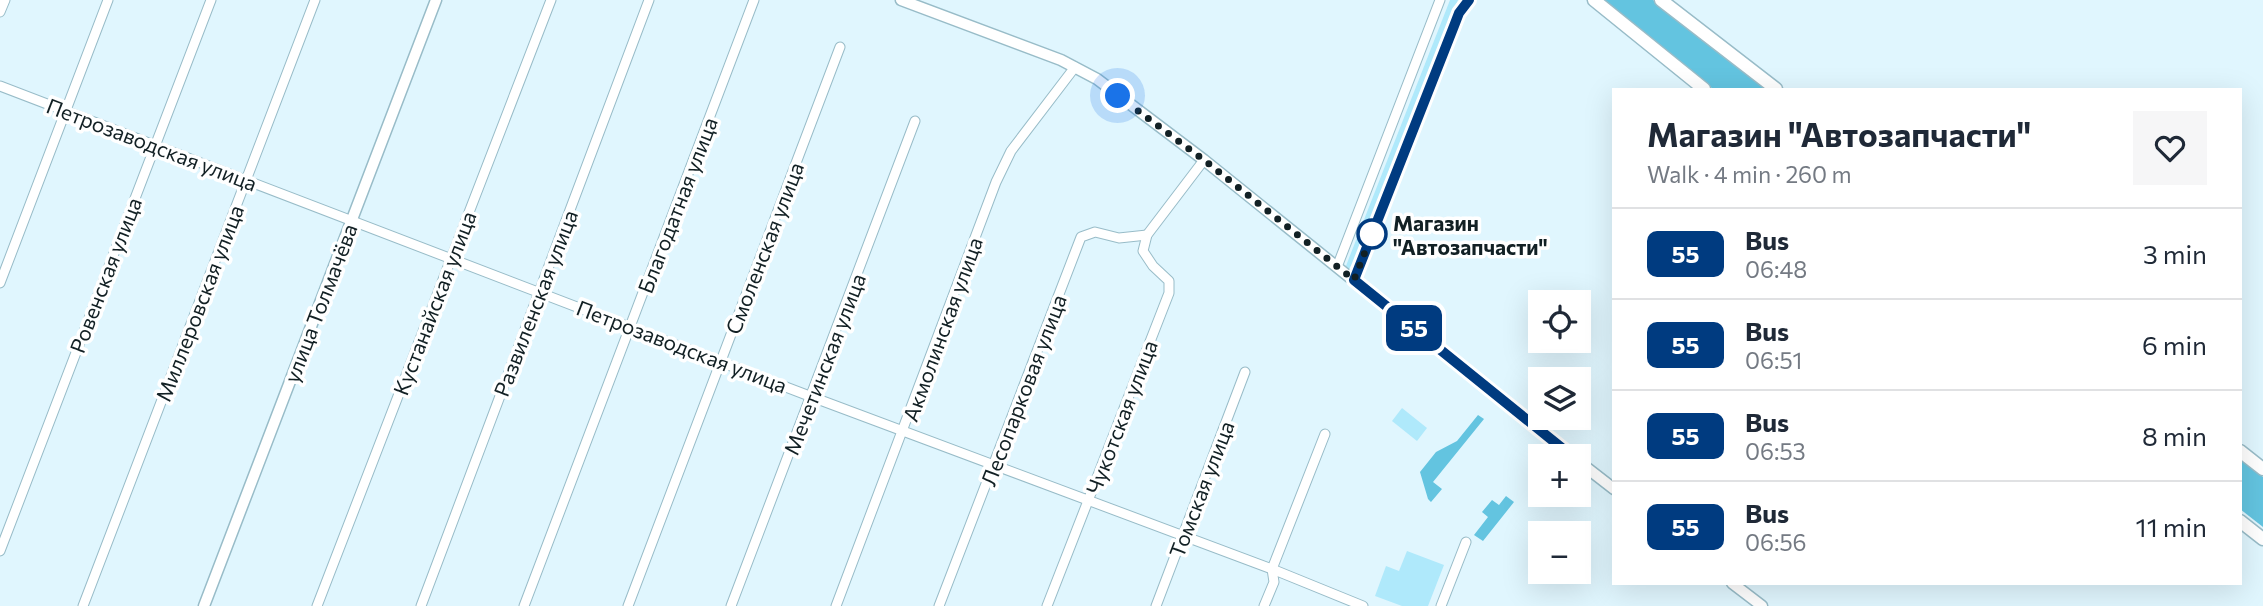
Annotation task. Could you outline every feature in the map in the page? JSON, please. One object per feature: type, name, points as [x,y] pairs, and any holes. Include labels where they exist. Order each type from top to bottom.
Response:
[{"type":"main road","points":[[1594,0],[1703,88]]},
{"type":"main road","points":[[1661,0],[1775,88]]},
{"type":"main road","points":[[2242,453],[2263,469]]},
{"type":"main road","points":[[2242,523],[2263,539]]},
{"type":"street","points":[[0,12],[5,0]]},
{"type":"street","points":[[0,284],[108,0]]},
{"type":"street","name":"Ровенская улица","points":[[0,551],[211,0]]},
{"type":"street","name":"Миллеровская улица","points":[[83,606],[314,0]]},
{"type":"street","name":"улица Толмачёва","points":[[204,606],[436,0]]},
{"type":"street","name":"Кустанайская улица","points":[[317,606],[551,0]]},
{"type":"street","name":"Развиленская улица","points":[[421,606],[649,0]]},
{"type":"street","name":"Благодатная улица","points":[[524,606],[754,0]]},
{"type":"street","points":[[901,0],[1074,67],[1097,79],[1204,160],[1557,444]]},
{"type":"street","points":[[1337,267],[1440,0]]},
{"type":"street","points":[[1354,280],[1459,13],[1469,0]]},
{"type":"street","name":"Смоленская улица","points":[[628,606],[840,47]]},
{"type":"street","name":"Акмолинская улица","points":[[836,606],[996,182],[1011,151],[1074,67]]},
{"type":"street","name":"Петрозаводская улица","points":[[0,86],[812,397],[1272,569],[1358,605]]},
{"type":"street","name":"Мечетинская улица","points":[[732,606],[915,121]]},
{"type":"street","points":[[1147,234],[1204,160]]},
{"type":"street","name":"Лесопарковая улица","points":[[939,606],[1081,237],[1095,232],[1119,238],[1147,234]]},
{"type":"street","name":"Чукотская улица","points":[[1047,606],[1169,293],[1169,281],[1153,266],[1143,250],[1147,234]]},
{"type":"street","name":"Томская улица","points":[[1156,606],[1245,372]]},
{"type":"street","points":[[1264,606],[1273,582],[1272,569],[1325,435]]},
{"type":"street","points":[[1591,471],[1612,487]]},
{"type":"street","points":[[1441,606],[1466,541]]},
{"type":"street","points":[[1735,585],[1762,606]]},
{"type":"shaded area","points":[[1450,0],[1458,0],[1349,269],[1346,266],[1349,258]]},
{"type":"shaded area","points":[[1601,0],[1653,0],[1767,88],[1712,88]]},
{"type":"shaded area","points":[[1402,408],[1427,428],[1417,441],[1392,421]]},
{"type":"shaded area","points":[[1478,415],[1484,419],[1433,482],[1442,489],[1431,502],[1420,472],[1436,452],[1457,441]]},
{"type":"shaded area","points":[[2242,461],[2263,477],[2263,527],[2242,511]]},
{"type":"shaded area","points":[[1506,496],[1514,502],[1483,541],[1474,535],[1488,517],[1482,512],[1492,500],[1499,505]]},
{"type":"shaded area","points":[[1407,551],[1444,565],[1428,606],[1402,606],[1375,596],[1386,566],[1399,571]]},
{"type":"bus line","name":"55","points":[[1469,0],[1459,13],[1354,280],[1557,444]]},
{"type":"place","name":"Магазин \"Автозапчасти\"","points":[[1372,234]]},
{"type":"route","points":[[1118,96],[1204,160],[1354,280],[1372,234]]}]
